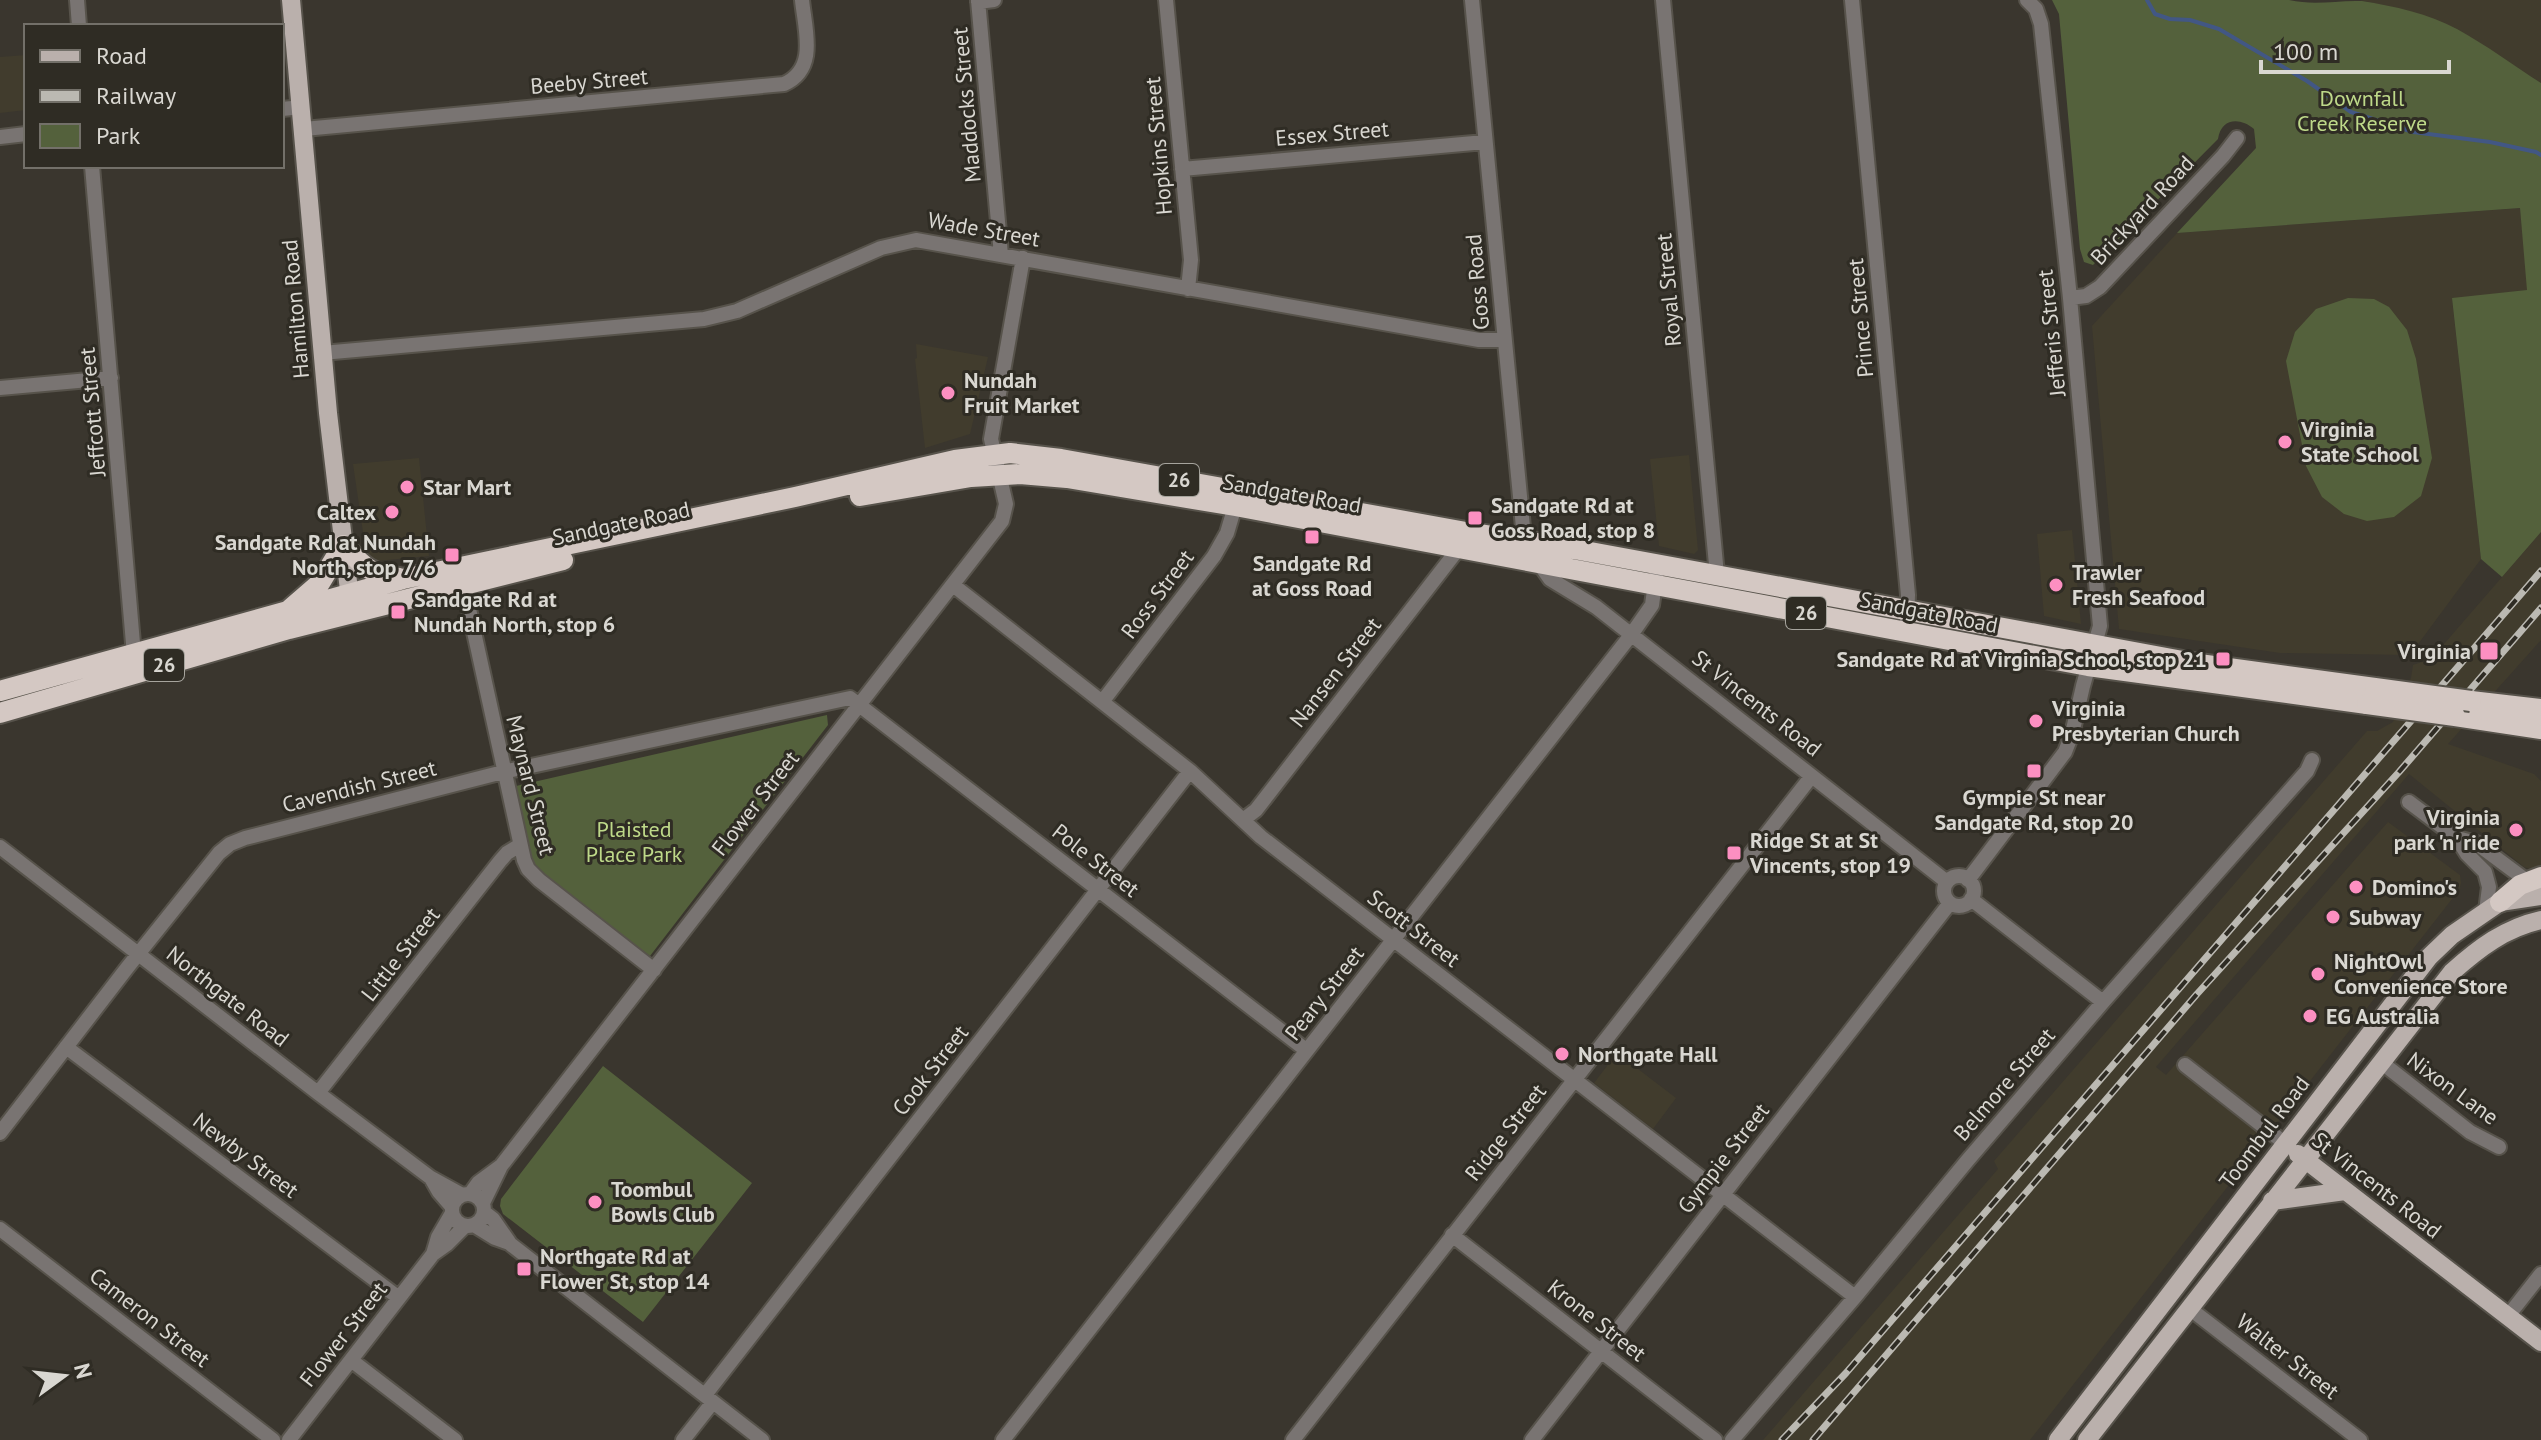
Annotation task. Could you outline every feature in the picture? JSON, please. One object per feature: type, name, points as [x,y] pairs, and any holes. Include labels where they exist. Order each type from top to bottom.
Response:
[{"type":"highway","name":"Sandgate Road","points":[[0,713],[289,629],[403,579],[993,454],[1028,453],[1050,457],[1530,555]]},
{"type":"highway","name":"Sandgate Road","points":[[0,691],[287,612],[351,604],[883,491],[999,475],[1067,478],[1459,548],[1656,574],[1906,632],[2088,666],[2371,696],[2471,701],[2541,709]]},
{"type":"highway","points":[[287,612],[320,583],[343,545],[369,571],[403,579]]},
{"type":"highway","name":"Sandgate Road","points":[[1656,574],[1717,575],[2371,696],[2455,716],[2541,729]]},
{"type":"highway","points":[[2486,911],[2536,885]]},
{"type":"main road","name":"Hamilton Road","points":[[291,0],[333,468],[351,604]]},
{"type":"main road","points":[[2486,911],[2488,942]]},
{"type":"main road","name":"Toombul Road","points":[[2058,1440],[2420,968],[2441,945],[2486,911]]},
{"type":"main road","points":[[2087,1440],[2452,972],[2488,942],[2515,928],[2541,920]]},
{"type":"main road","name":"St Vincents Road","points":[[2287,1145],[2541,1342]]},
{"type":"main road","points":[[2272,1201],[2345,1191]]},
{"type":"street","points":[[77,0],[79,24]]},
{"type":"street","name":"Beeby Street","points":[[304,129],[784,84],[798,77],[806,63],[802,0]]},
{"type":"street","points":[[978,1],[994,0]]},
{"type":"street","name":"Hopkins Street","points":[[1166,0],[1191,260],[1188,289]]},
{"type":"street","name":"Goss Road","points":[[1472,0],[1504,340],[1530,555]]},
{"type":"street","name":"Royal Street","points":[[1663,0],[1717,575]]},
{"type":"street","name":"Prince Street","points":[[1852,0],[1908,610],[1906,632]]},
{"type":"street","name":"Jefferis Street","points":[[2027,0],[2036,9],[2041,24],[2100,621],[2088,666]]},
{"type":"street","name":"Maddocks Street","points":[[978,1],[1001,255]]},
{"type":"street","points":[[284,109],[302,107]]},
{"type":"street","points":[[0,137],[24,134]]},
{"type":"street","name":"Brickyard Road","points":[[2070,298],[2086,296],[2100,287],[2237,138]]},
{"type":"street","name":"Essex Street","points":[[1182,169],[1485,142]]},
{"type":"street","name":"Jeffcott Street","points":[[92,168],[134,655]]},
{"type":"street","name":"Wade Street","points":[[322,353],[704,319],[737,311],[905,240],[929,241],[1479,340],[1504,340]]},
{"type":"street","points":[[993,454],[991,439],[1023,258]]},
{"type":"street","points":[[0,388],[111,378]]},
{"type":"street","name":"Flower Street","points":[[484,1207],[501,1166],[995,531],[1004,516],[1006,504],[993,454]]},
{"type":"street","name":"Ross Street","points":[[1102,702],[1214,556],[1227,533],[1235,506]]},
{"type":"street","name":"Nansen Street","points":[[1243,820],[1256,810],[1459,548]]},
{"type":"street","name":"St Vincents Road","points":[[1530,555],[1550,579],[1596,607],[1947,882]]},
{"type":"street","name":"Peary Street","points":[[1003,1440],[1631,635],[1652,605],[1656,574]]},
{"type":"street","name":"Scott Street","points":[[953,585],[1190,771],[1261,837],[1855,1297]]},
{"type":"street","name":"Maynard Street","points":[[467,600],[525,864],[536,878],[654,970]]},
{"type":"street","points":[[1968,880],[2065,752],[2088,666]]},
{"type":"street","name":"Cavendish Street","points":[[0,1133],[219,853],[230,844],[503,772],[845,699],[859,704]]},
{"type":"street","name":"Pole Street","points":[[859,704],[1306,1050]]},
{"type":"street","name":"Belmore Street","points":[[1732,1440],[2103,1002],[2307,771],[2312,760]]},
{"type":"street","name":"Cook Street","points":[[683,1440],[709,1398],[1190,771]]},
{"type":"street","name":"Ridge Street","points":[[1293,1440],[1811,777]]},
{"type":"street","points":[[2409,802],[2457,838],[2467,854],[2485,872],[2489,887],[2486,911]]},
{"type":"street","points":[[2457,838],[2476,843],[2536,885]]},
{"type":"street","name":"Little Street","points":[[318,1093],[500,861],[520,845]]},
{"type":"street","name":"Northgate Road","points":[[0,847],[431,1178],[466,1194]]},
{"type":"street","points":[[1955,877],[1968,880],[1973,887],[1971,899],[1959,906],[1950,903],[1944,895],[1947,882],[1955,877]]},
{"type":"street","points":[[1971,899],[2103,1002]]},
{"type":"street","name":"Gympie Street","points":[[1532,1440],[1950,903]]},
{"type":"street","name":"Newby Street","points":[[66,1047],[399,1298]]},
{"type":"street","name":"Nixon Lane","points":[[2381,1062],[2470,1132],[2499,1147]]},
{"type":"street","name":"St Vincents Road","points":[[2185,1065],[2287,1145]]},
{"type":"street","name":"Flower Street","points":[[466,1194],[501,1166]]},
{"type":"street","name":"Northgate Road","points":[[431,1178],[452,1210]]},
{"type":"street","points":[[509,1243],[475,1195],[466,1194],[454,1202],[452,1210],[457,1221],[509,1243],[762,1440]]},
{"type":"street","points":[[470,1225],[481,1220],[484,1207]]},
{"type":"street","name":"Flower Street","points":[[433,1254],[452,1210]]},
{"type":"street","name":"Flower Street","points":[[289,1440],[433,1254],[470,1225]]},
{"type":"street","name":"Cameron Street","points":[[0,1229],[273,1440]]},
{"type":"street","name":"Krone Street","points":[[1452,1235],[1715,1440]]},
{"type":"street","points":[[2508,1316],[2541,1274]]},
{"type":"street","name":"Walter Street","points":[[2189,1308],[2360,1440]]},
{"type":"street","points":[[351,1360],[455,1440]]},
{"type":"shaded area","points":[[2359,0],[2541,0],[2541,83],[2455,28],[2406,10]]},
{"type":"shaded area","points":[[24,55],[24,110],[0,113],[0,57]]},
{"type":"shaded area","name":"Virginia State School","points":[[2520,208],[2528,290],[2452,299],[2481,559],[2410,655],[2280,653],[2119,629],[2092,326],[2177,233]]},
{"type":"shaded area","points":[[916,344],[988,357],[970,434],[925,448]]},
{"type":"shaded area","points":[[1689,455],[1698,550],[1694,554],[1659,546],[1650,459]]},
{"type":"shaded area","name":"Caltex","points":[[419,458],[429,556],[377,561],[369,555],[365,546],[353,464]]},
{"type":"shaded area","points":[[2072,530],[2081,624],[2044,616],[2037,534]]},
{"type":"shaded area","points":[[2541,532],[2541,640],[2448,744],[2534,774],[2541,781],[2541,867],[2524,867],[2409,774],[2156,1067],[2166,1075],[2388,822],[2460,875],[2459,890],[2030,1440],[1763,1440],[1998,1169],[1994,1161],[2367,731],[2377,731],[2393,722],[2411,678],[2413,665],[2431,659]]},
{"type":"shaded area","points":[[1617,1053],[1676,1098],[1653,1129],[1594,1083]]},
{"type":"green space","name":"Downfall Creek Reserve","points":[[2052,0],[2374,3],[2411,11],[2457,29],[2541,83],[2541,532],[2502,577],[2481,559],[2452,298],[2527,290],[2520,208],[2177,233],[2256,148],[2254,129],[2237,121],[2223,127],[2218,139],[2093,265],[2084,262],[2080,249],[2059,14]]},
{"type":"green space","points":[[2348,298],[2374,299],[2389,307],[2407,330],[2416,359],[2432,458],[2421,496],[2394,517],[2367,521],[2344,514],[2322,497],[2306,466],[2286,361],[2295,332],[2316,309]]},
{"type":"green space","name":"Plaisted Place Park","points":[[827,715],[828,725],[650,956],[532,868],[516,786]]},
{"type":"green space","points":[[603,1066],[752,1183],[643,1322],[503,1214],[500,1206],[501,1199]]},
{"type":"waterway","points":[[2147,0],[2155,14],[2219,29],[2307,81],[2351,112],[2413,132],[2490,142],[2541,155]]},
{"type":"railway","points":[[1782,1440],[1846,1373],[2541,571]]},
{"type":"railway","points":[[1813,1440],[2197,994],[2399,772],[2541,608]]},
{"type":"place","name":"Nundah Fruit Market","points":[[948,393]]},
{"type":"place","name":"Virginia State School","points":[[2285,442]]},
{"type":"place","name":"Star Mart","points":[[407,487]]},
{"type":"place","name":"Caltex","points":[[392,512]]},
{"type":"place","name":"Sandgate Rd at Goss Road, stop 8","points":[[1475,518]]},
{"type":"place","name":"Sandgate Rd at Goss Road","points":[[1312,537]]},
{"type":"place","name":"Sandgate Rd at Nundah North, stop 7/6","points":[[452,555]]},
{"type":"place","name":"Trawler Fresh Seafood","points":[[2056,585]]},
{"type":"place","name":"Sandgate Rd at Nundah North, stop 6","points":[[398,612]]},
{"type":"place","name":"Virginia","points":[[2489,651]]},
{"type":"place","name":"Sandgate Rd at Virginia School, stop 21","points":[[2223,659]]},
{"type":"place","name":"Virginia Presbyterian Church","points":[[2036,721]]},
{"type":"place","name":"Gympie St near Sandgate Rd, stop 20","points":[[2034,771]]},
{"type":"place","name":"Virginia park 'n' ride","points":[[2516,830]]},
{"type":"place","name":"Ridge St at St Vincents, stop 19","points":[[1734,853]]},
{"type":"place","name":"Domino's","points":[[2356,887]]},
{"type":"place","name":"Subway","points":[[2333,917]]},
{"type":"place","name":"NightOwl Convenience Store","points":[[2318,974]]},
{"type":"place","name":"EG Australia","points":[[2310,1016]]},
{"type":"place","name":"Northgate Hall","points":[[1562,1054]]},
{"type":"place","name":"Toombul Bowls Club","points":[[595,1202]]},
{"type":"place","name":"Northgate Rd at Flower St, stop 14","points":[[524,1269]]}]
